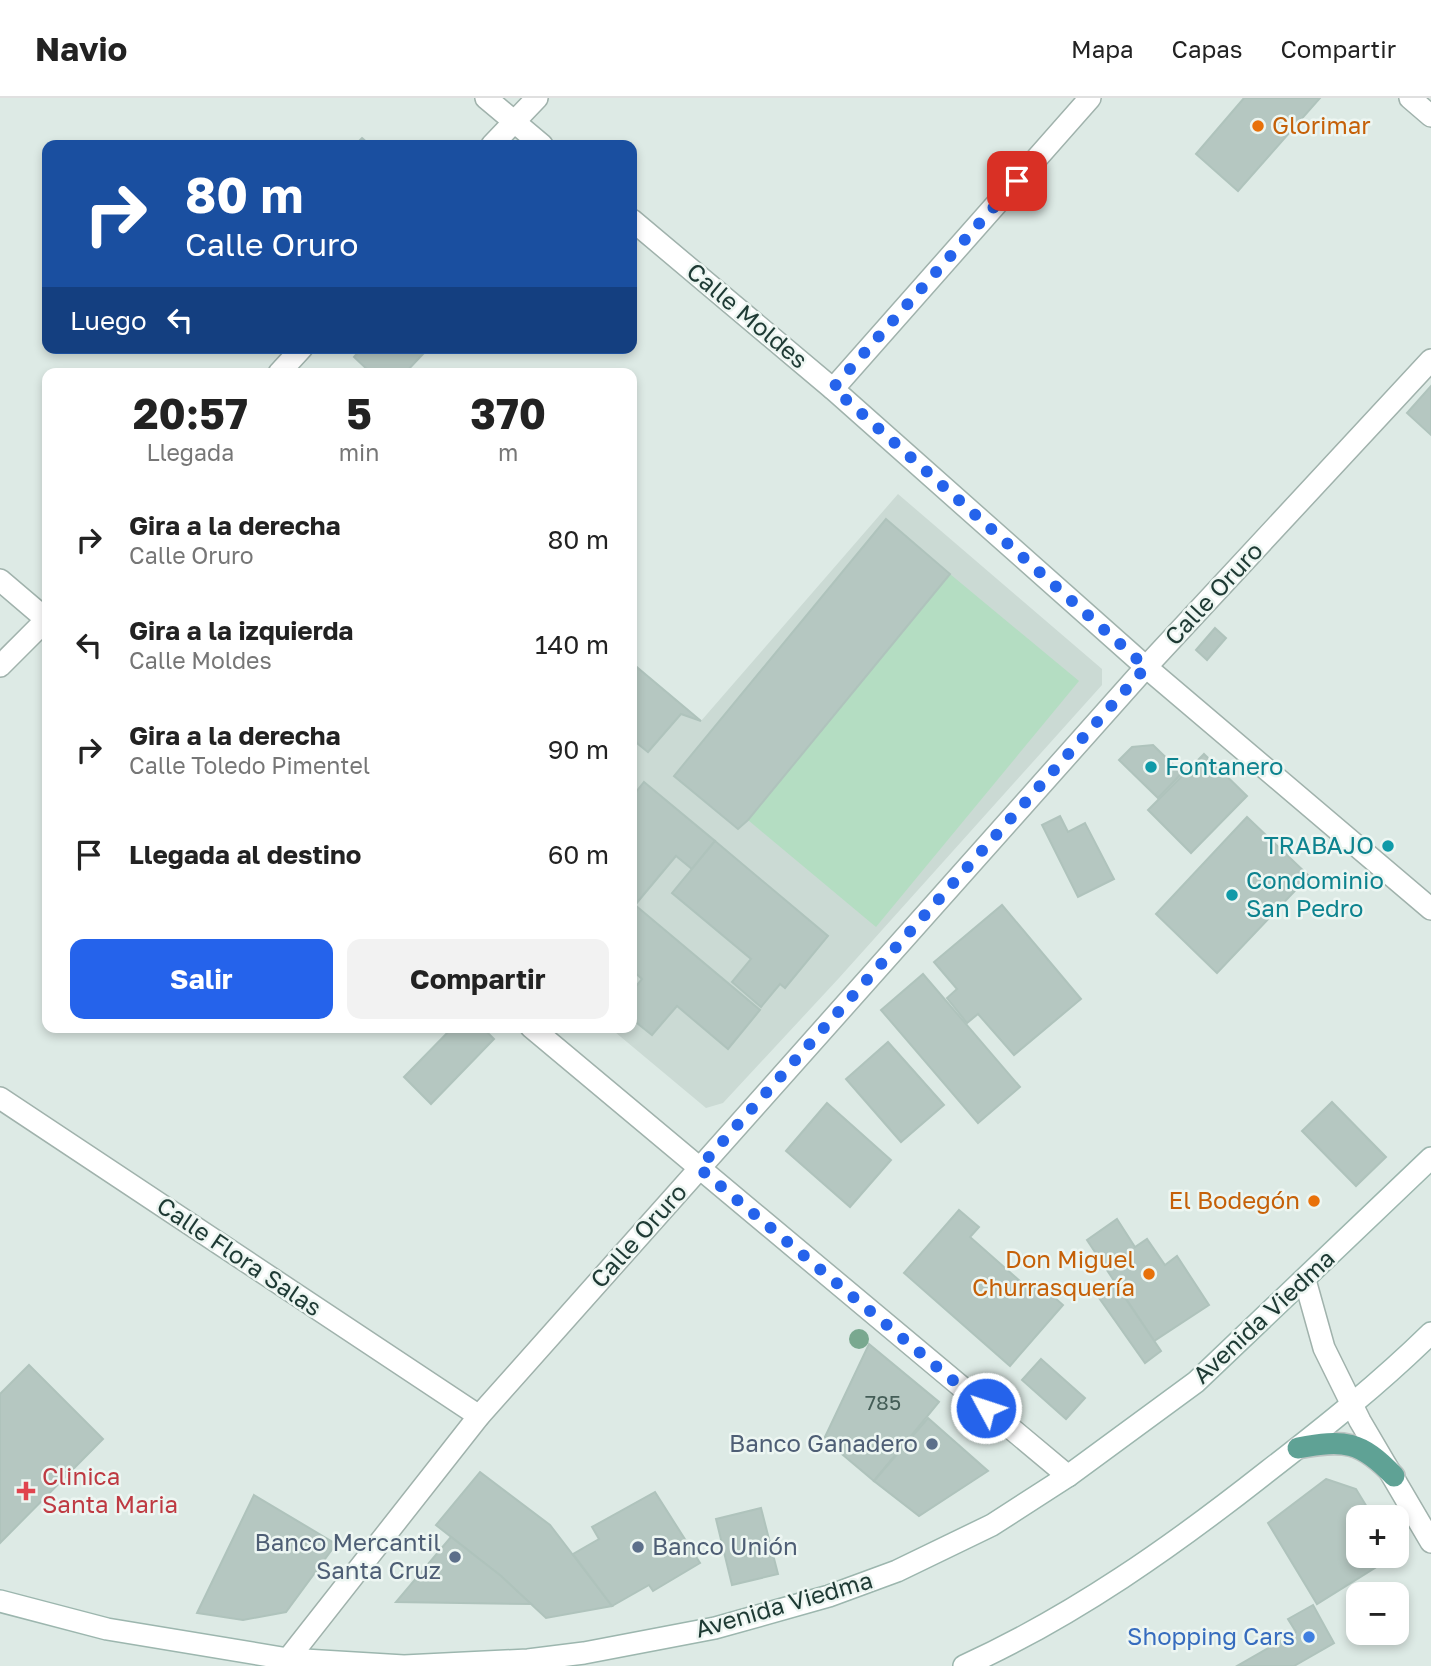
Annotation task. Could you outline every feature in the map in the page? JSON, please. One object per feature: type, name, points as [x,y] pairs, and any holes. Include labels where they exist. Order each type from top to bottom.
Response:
[{"type":"main road","points":[[1298,1448],[1326,1443],[1352,1445],[1376,1457],[1394,1476]]},
{"type":"street","points":[[486,98],[536,140]]},
{"type":"street","points":[[497,140],[537,98]]},
{"type":"street","points":[[833,388],[1090,98]]},
{"type":"street","points":[[1410,98],[1431,117]]},
{"type":"street","name":"Calle Moldes","points":[[637,224],[833,388],[1146,667],[1431,909]]},
{"type":"street","points":[[284,368],[296,354]]},
{"type":"street","name":"Calle Oruro","points":[[288,1659],[479,1416],[1146,667],[1431,360]]},
{"type":"street","points":[[0,580],[42,615]]},
{"type":"street","points":[[0,666],[42,624]]},
{"type":"street","points":[[538,1033],[1068,1476]]},
{"type":"street","name":"Calle Flora Salas","points":[[0,1098],[479,1416]]},
{"type":"street","name":"Avenida Viedma","points":[[0,1601],[107,1629],[288,1659],[404,1666],[528,1660],[584,1653],[715,1628],[829,1596],[897,1571],[992,1525],[1068,1476],[1196,1382],[1431,1158]]},
{"type":"street","points":[[1305,1280],[1324,1348],[1353,1405],[1431,1542]]},
{"type":"street","points":[[964,1666],[997,1658],[1135,1571],[1221,1509],[1353,1405],[1431,1333]]},
{"type":"shaded area","points":[[898,494],[1102,669],[1102,685],[839,978],[723,1103],[706,1108],[616,1033],[637,1033],[637,667],[701,721]]},
{"type":"green space","points":[[950,574],[1079,681],[876,927],[748,820]]},
{"type":"building","name":"Glorimar","points":[[1244,98],[1320,98],[1238,191],[1196,154]]},
{"type":"building","points":[[357,354],[423,354],[410,368],[366,368],[354,357]]},
{"type":"building","points":[[1431,386],[1431,435],[1407,413]]},
{"type":"building","points":[[886,519],[950,574],[738,829],[674,776]]},
{"type":"building","points":[[1215,628],[1226,638],[1207,660],[1196,650]]},
{"type":"building","points":[[637,667],[701,721],[681,714],[648,752],[637,743]]},
{"type":"building","name":"Fontanero","points":[[1153,745],[1182,773],[1158,798],[1119,760],[1132,747]]},
{"type":"building","points":[[1204,754],[1247,796],[1191,853],[1148,810]]},
{"type":"building","points":[[644,782],[715,841],[692,869],[676,856],[637,903],[637,791]]},
{"type":"building","points":[[1060,816],[1068,832],[1085,823],[1114,879],[1078,897],[1042,825]]},
{"type":"building","name":"Condominio San Pedro","points":[[1247,817],[1309,876],[1217,973],[1156,914]]},
{"type":"building","points":[[715,841],[828,936],[785,988],[780,984],[761,1007],[732,982],[751,959],[672,893]]},
{"type":"building","points":[[1002,905],[1081,999],[1014,1055],[978,1014],[967,1023],[947,998],[957,989],[934,962]]},
{"type":"building","points":[[637,907],[760,1010],[728,1049],[677,1006],[652,1035],[637,1023],[637,985],[642,979],[637,974]]},
{"type":"building","points":[[923,974],[1020,1087],[978,1123],[881,1010]]},
{"type":"building","points":[[447,1033],[488,1033],[494,1039],[431,1104],[404,1077]]},
{"type":"building","points":[[888,1042],[944,1105],[901,1142],[846,1079]]},
{"type":"building","points":[[1332,1102],[1386,1157],[1356,1186],[1302,1131]]},
{"type":"building","points":[[827,1103],[891,1160],[850,1207],[786,1151]]},
{"type":"building","points":[[959,1210],[979,1227],[970,1237],[1030,1290],[1037,1282],[1063,1305],[1010,1366],[904,1273]]},
{"type":"building","name":"Don Miguel Churrasquería","points":[[1117,1219],[1135,1247],[1147,1239],[1165,1265],[1177,1256],[1209,1305],[1154,1341],[1087,1240]]},
{"type":"building","points":[[1115,1283],[1161,1351],[1145,1363],[1097,1295]]},
{"type":"building","points":[[869,1344],[939,1402],[874,1481],[824,1439]]},
{"type":"building","points":[[1041,1359],[1085,1398],[1066,1419],[1022,1380]]},
{"type":"building","name":"Clinica Santa Maria","points":[[29,1365],[103,1439],[0,1543],[0,1394]]},
{"type":"building","name":"Banco Ganadero","points":[[928,1418],[988,1471],[919,1516],[874,1481]]},
{"type":"building","points":[[480,1472],[550,1525],[612,1606],[546,1618],[501,1576],[436,1525]]},
{"type":"building","points":[[1326,1479],[1356,1489],[1366,1505],[1346,1505],[1346,1568],[1375,1568],[1352,1582],[1346,1582],[1346,1586],[1317,1604],[1268,1523]]},
{"type":"building","name":"Banco Unión","points":[[655,1492],[700,1563],[653,1591],[649,1585],[612,1606],[573,1554],[599,1539],[592,1527]]},
{"type":"building","points":[[254,1495],[336,1544],[286,1612],[243,1620],[197,1613]]},
{"type":"building","points":[[761,1508],[778,1574],[732,1585],[716,1519]]},
{"type":"building","name":"Banco Mercantil Santa Cruz","points":[[451,1537],[501,1576],[531,1604],[396,1602]]},
{"type":"building","name":"Shopping Cars","points":[[1313,1605],[1334,1643],[1294,1666],[1237,1666],[1296,1632],[1288,1619]]},
{"type":"place","name":"Glorimar","points":[[1258,126]]},
{"type":"place","name":"Fontanero","points":[[1151,767]]},
{"type":"place","name":"TRABAJO","points":[[1388,846]]},
{"type":"place","name":"Condominio San Pedro","points":[[1232,895]]},
{"type":"place","name":"El Bodegón","points":[[1314,1201]]},
{"type":"place","name":"Don Miguel Churrasquería","points":[[1149,1274]]},
{"type":"place","name":"Banco Ganadero","points":[[932,1444]]},
{"type":"place","name":"Clinica Santa Maria","points":[[26,1491]]},
{"type":"place","name":"Banco Unión","points":[[638,1547]]},
{"type":"place","name":"Banco Mercantil Santa Cruz","points":[[455,1557]]},
{"type":"place","name":"Shopping Cars","points":[[1309,1637]]},
{"type":"route","points":[[986,1408],[699,1168],[1146,667],[833,388],[1017,181]]}]
